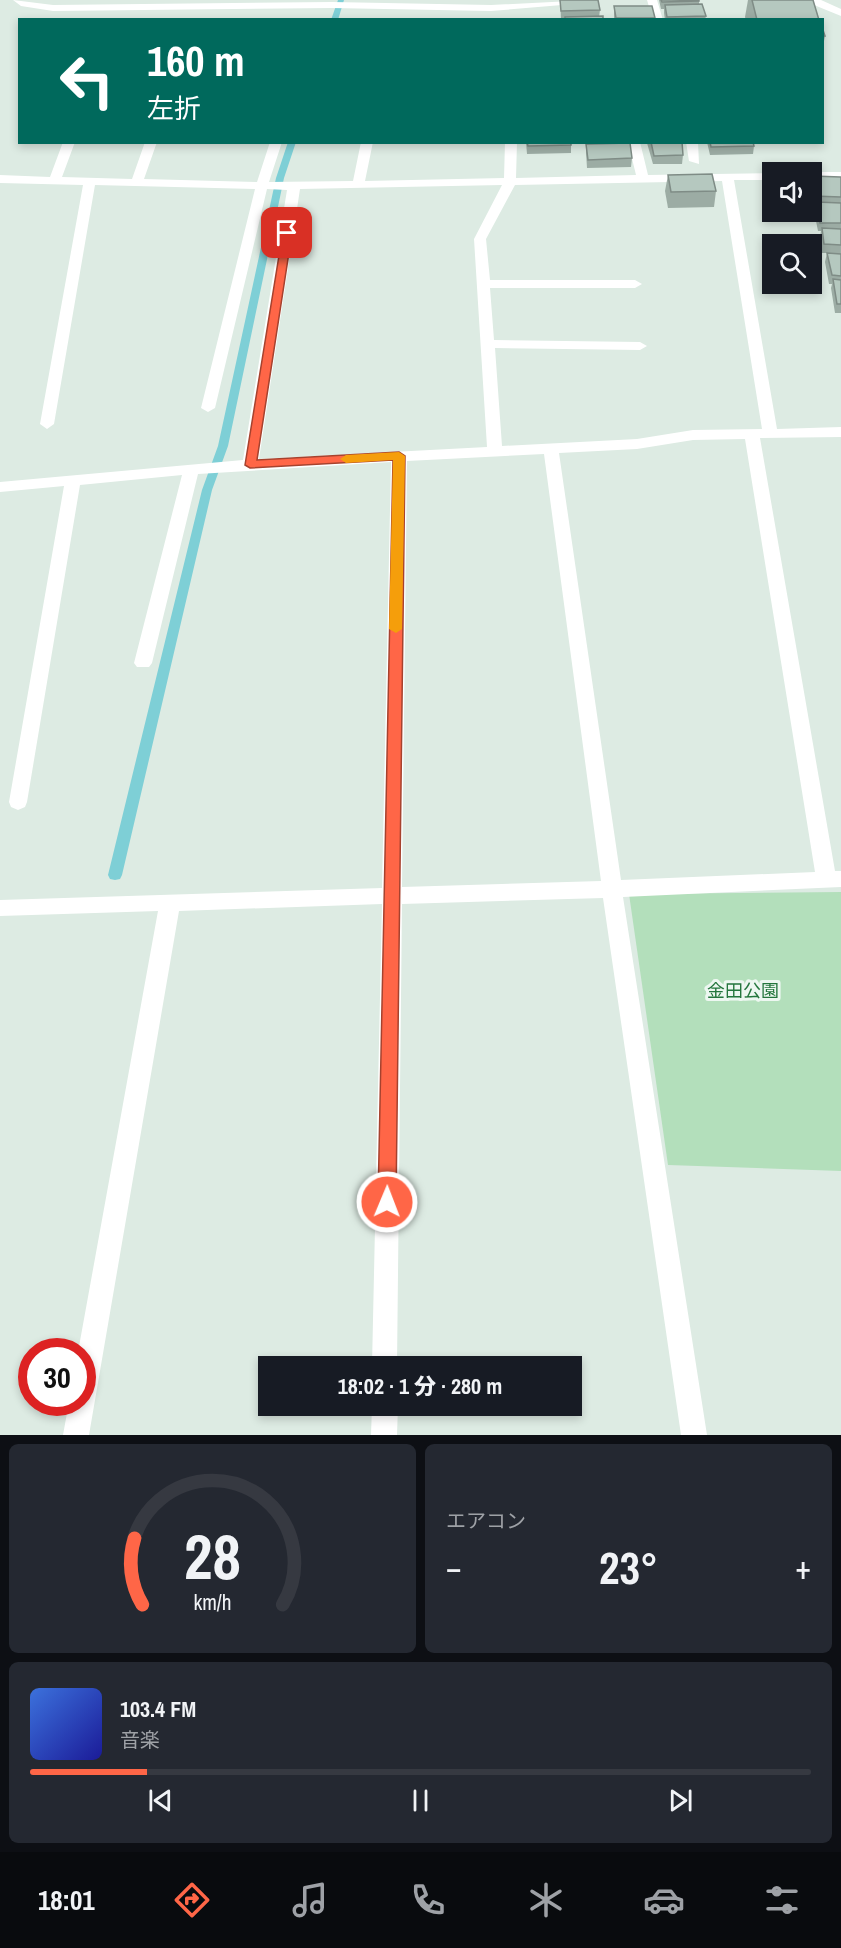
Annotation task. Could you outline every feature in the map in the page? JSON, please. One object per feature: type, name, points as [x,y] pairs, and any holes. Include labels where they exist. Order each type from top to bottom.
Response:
[{"type":"street","points":[[18,0],[25,4],[53,8],[133,7],[160,4],[202,7],[327,5],[547,8],[582,0]]},
{"type":"street","points":[[652,0],[657,18]]},
{"type":"street","points":[[816,0],[818,3],[841,12]]},
{"type":"street","points":[[318,18],[327,5]]},
{"type":"street","points":[[392,18],[394,6]]},
{"type":"street","points":[[127,18],[133,7]]},
{"type":"street","points":[[198,18],[202,7]]},
{"type":"street","points":[[55,180],[68,144]]},
{"type":"street","points":[[136,183],[150,144]]},
{"type":"street","points":[[208,408],[275,144]]},
{"type":"street","points":[[358,186],[367,144]]},
{"type":"street","points":[[495,450],[480,239],[510,182],[511,144]]},
{"type":"street","points":[[634,144],[643,179]]},
{"type":"street","points":[[692,144],[695,161]]},
{"type":"street","points":[[0,179],[263,186],[358,186],[762,176]]},
{"type":"street","points":[[822,176],[841,176]]},
{"type":"street","points":[[727,177],[770,433]]},
{"type":"street","points":[[47,424],[90,182]]},
{"type":"street","points":[[244,465],[290,186]]},
{"type":"street","points":[[483,284],[635,284]]},
{"type":"street","points":[[488,344],[640,346]]},
{"type":"street","points":[[0,487],[244,465],[637,444],[693,435],[841,432]]},
{"type":"street","points":[[0,908],[612,890],[834,879],[752,433]]},
{"type":"street","points":[[551,447],[612,890],[693,1435]]},
{"type":"street","points":[[385,1356],[399,456]]},
{"type":"street","points":[[143,663],[196,469]]},
{"type":"street","points":[[18,802],[73,479]]},
{"type":"street","points":[[93,1338],[170,903]]},
{"type":"street","points":[[76,1435],[79,1416]]},
{"type":"street","points":[[384,1435],[385,1416]]},
{"type":"green space","name":"金田公園","points":[[841,892],[841,1171],[668,1165],[629,894]]},
{"type":"building","points":[[560,0],[598,0],[600,10],[561,11]]},
{"type":"building","points":[[661,0],[699,0],[699,1],[662,2]]},
{"type":"building","points":[[752,0],[813,0],[818,18],[756,18]]},
{"type":"building","points":[[702,4],[706,16],[667,17],[665,5]]},
{"type":"building","points":[[614,6],[652,6],[655,18],[616,18]]},
{"type":"building","points":[[603,16],[603,18],[565,18]]},
{"type":"building","points":[[528,144],[571,144],[571,145],[528,146]]},
{"type":"building","points":[[586,144],[630,144],[632,158],[588,160]]},
{"type":"building","points":[[651,144],[682,144],[683,155],[654,156]]},
{"type":"building","points":[[710,144],[754,144],[754,146],[711,147]]},
{"type":"building","points":[[712,174],[716,191],[671,192],[668,175]]},
{"type":"building","points":[[822,176],[841,177],[841,197],[822,196]]},
{"type":"building","points":[[822,202],[841,203],[841,223],[820,223],[822,222]]},
{"type":"building","points":[[822,228],[841,229],[841,245],[824,244]]},
{"type":"building","points":[[827,253],[841,254],[841,276],[832,275]]},
{"type":"building","points":[[833,279],[841,280],[841,304],[837,304]]},
{"type":"waterway","points":[[335,18],[341,0]]},
{"type":"waterway","points":[[115,875],[207,490],[223,446],[280,178],[291,144]]},
{"type":"slow traffic","points":[[346,459],[399,456],[396,629]]},
{"type":"route","points":[[287,233],[250,465],[399,456],[387,1202]]}]
